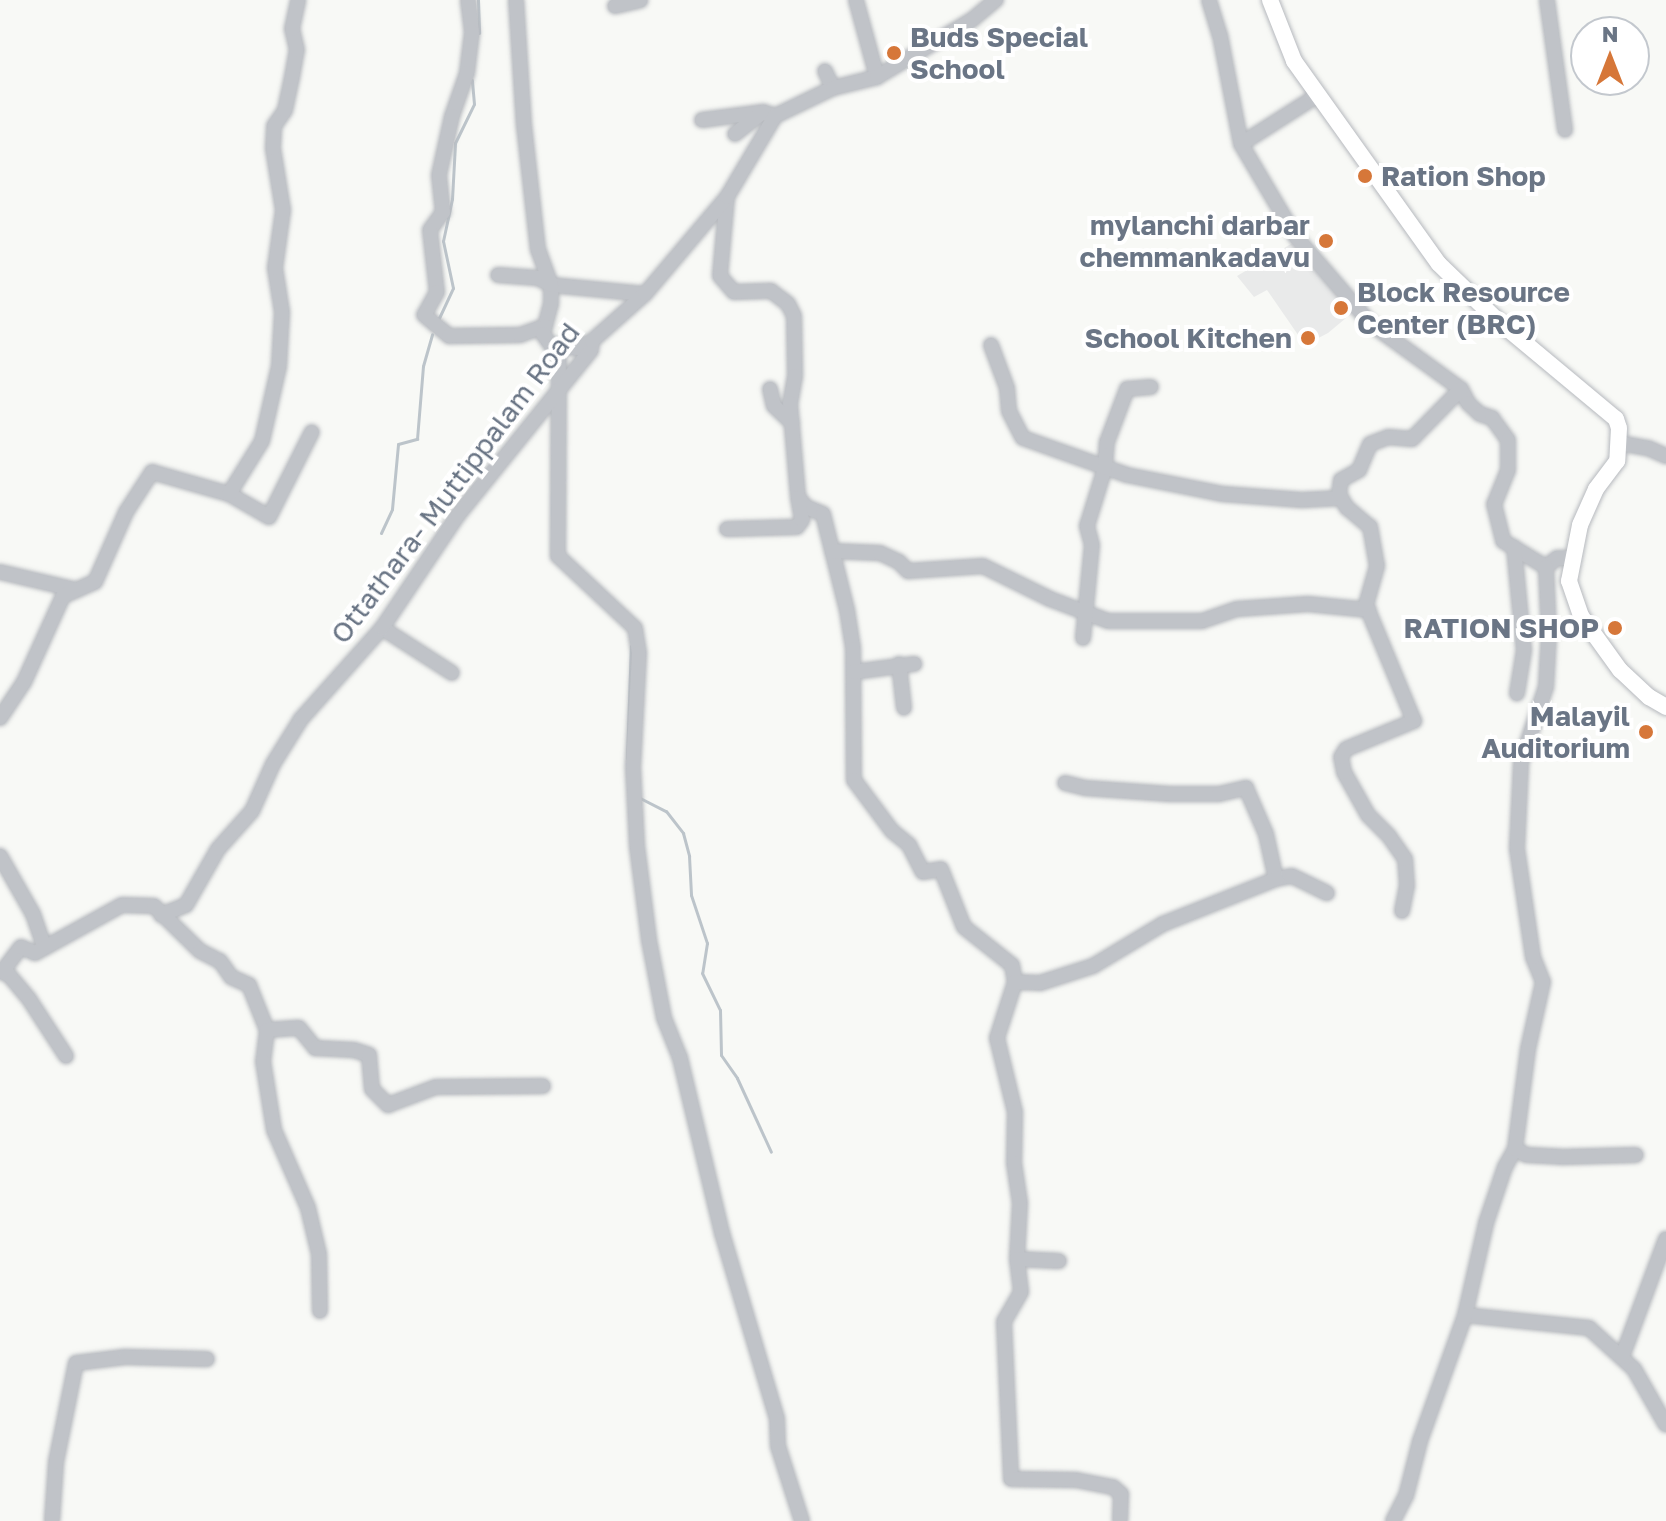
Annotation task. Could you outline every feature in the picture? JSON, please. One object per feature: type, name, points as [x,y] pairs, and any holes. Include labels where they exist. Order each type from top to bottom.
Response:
[{"type":"main road","points":[[1270,0],[1294,61],[1439,264],[1507,329],[1611,413],[1619,428],[1617,461],[1596,489],[1580,525],[1569,581],[1581,616],[1620,670],[1649,697],[1666,707]]},
{"type":"street","points":[[229,494],[262,441],[279,366],[282,312],[275,268],[283,210],[273,148],[274,126],[285,110],[295,64],[297,50],[292,29],[298,0]]},
{"type":"street","points":[[468,0],[472,32],[467,73],[439,175],[443,212],[430,230],[437,292],[424,315],[449,336],[520,335],[545,326]]},
{"type":"street","points":[[516,0],[524,126],[538,250],[551,285],[551,304],[543,334],[552,347],[577,348],[592,341]]},
{"type":"street","points":[[615,6],[640,0]]},
{"type":"street","points":[[856,0],[877,77]]},
{"type":"street","points":[[735,134],[769,114],[833,88],[877,77],[973,19],[996,0]]},
{"type":"street","points":[[1209,0],[1220,35],[1241,144],[1296,237],[1370,323],[1461,389],[1468,403],[1480,414],[1492,418],[1508,440],[1508,470],[1494,504],[1503,541],[1546,567]]},
{"type":"street","points":[[1547,0],[1565,130]]},
{"type":"street","points":[[825,71],[833,88]]},
{"type":"street","points":[[1241,144],[1318,95]]},
{"type":"street","points":[[702,120],[769,114]]},
{"type":"street","name":"Ottathara- Muttippalam Road","points":[[161,915],[186,905],[218,849],[252,811],[263,784],[301,719],[382,628],[458,515],[591,350],[592,341],[645,294],[727,197],[769,114]]},
{"type":"street","points":[[727,197],[720,276],[734,292],[771,291],[788,304],[794,316],[792,423],[802,520],[797,527],[727,529]]},
{"type":"street","points":[[498,275],[538,278],[551,285],[645,294]]},
{"type":"street","points":[[559,345],[558,556],[635,628],[639,653],[633,767],[637,846],[649,940],[664,1018],[680,1058],[722,1233],[777,1419],[778,1446],[802,1521]]},
{"type":"street","points":[[991,345],[1007,388],[1009,411],[1023,438],[1105,468],[1223,494],[1302,500],[1341,498]]},
{"type":"street","points":[[1083,638],[1092,545],[1087,526],[1105,468],[1107,442],[1127,389],[1151,387]]},
{"type":"street","points":[[770,389],[774,406],[792,423]]},
{"type":"street","points":[[1402,911],[1407,886],[1405,859],[1389,836],[1368,815],[1344,772],[1341,757],[1346,749],[1414,721],[1366,605],[1377,566],[1370,527],[1341,498],[1341,480],[1359,470],[1370,444],[1388,437],[1412,439],[1461,389]]},
{"type":"street","points":[[2,713],[24,682],[63,596],[95,582],[126,512],[152,472],[229,494],[269,517],[312,432]]},
{"type":"street","points":[[1619,443],[1648,448],[1666,456]]},
{"type":"street","points":[[798,497],[806,507],[823,514],[847,610],[854,672],[854,780],[892,831],[909,845],[923,872],[941,869],[964,927],[1012,965],[1015,982],[997,1038],[1015,1112],[1014,1163],[1020,1203],[1017,1259],[1021,1292],[1004,1322],[1011,1479],[1076,1480],[1113,1487],[1121,1494],[1120,1521]]},
{"type":"street","points":[[1514,547],[1524,650],[1517,693]]},
{"type":"street","points":[[832,551],[880,553],[899,562],[908,571],[983,566],[1108,621],[1202,621],[1237,609],[1308,604],[1369,610]]},
{"type":"street","points":[[1546,567],[1557,558],[1572,558]]},
{"type":"street","points":[[1393,1521],[1406,1496],[1420,1441],[1465,1315],[1486,1223],[1505,1167],[1515,1149],[1528,1049],[1543,982],[1533,957],[1517,848],[1521,762],[1546,687],[1549,634],[1546,567]]},
{"type":"street","points":[[0,572],[79,591]]},
{"type":"street","points":[[382,628],[452,673]]},
{"type":"street","points":[[854,672],[907,664],[904,708]]},
{"type":"street","points":[[1065,783],[1085,788],[1170,794],[1219,794],[1246,788],[1266,834],[1276,879]]},
{"type":"street","points":[[0,856],[33,914],[44,946]]},
{"type":"street","points":[[1015,982],[1040,983],[1093,966],[1163,924],[1276,879],[1292,876],[1327,893]]},
{"type":"street","points":[[66,1056],[29,999],[1,972],[21,947],[35,953],[122,905],[154,906],[200,951],[220,961],[231,977],[249,985],[267,1030],[263,1061],[274,1130],[308,1208],[319,1254],[320,1311]]},
{"type":"street","points":[[267,1030],[299,1028],[315,1048],[354,1050],[369,1055],[372,1089],[388,1105],[436,1087],[543,1086]]},
{"type":"street","points":[[1515,1149],[1527,1155],[1561,1157],[1636,1155]]},
{"type":"street","points":[[1622,1357],[1666,1239]]},
{"type":"street","points":[[1017,1259],[1059,1261]]},
{"type":"street","points":[[1465,1315],[1589,1328],[1634,1369],[1666,1425]]},
{"type":"street","points":[[52,1521],[56,1462],[76,1363],[125,1357],[207,1359]]},
{"type":"shaded area","points":[[1296,241],[1352,313],[1328,333],[1305,345],[1267,290],[1254,297],[1237,276]]},
{"type":"waterway","points":[[478,0],[479,33]]},
{"type":"waterway","points":[[439,318],[453,288],[443,241],[452,199],[455,143],[474,104],[472,80]]},
{"type":"waterway","points":[[381,533],[392,509],[398,444],[417,439],[423,366],[432,334]]},
{"type":"waterway","points":[[627,758],[631,646]]},
{"type":"waterway","points":[[638,797],[666,811],[683,833],[689,856],[691,895],[707,943],[702,973],[720,1010],[721,1055],[737,1078],[771,1152]]},
{"type":"place","name":"Buds Special School","points":[[894,53]]},
{"type":"place","name":"Ration Shop","points":[[1365,176]]},
{"type":"place","name":"mylanchi darbar chemmankadavu","points":[[1326,241]]},
{"type":"place","name":"Block Resource Center (BRC)","points":[[1341,308]]},
{"type":"place","name":"School Kitchen","points":[[1308,338]]},
{"type":"place","name":"RATION SHOP","points":[[1615,628]]},
{"type":"place","name":"Malayil Auditorium","points":[[1646,732]]}]
